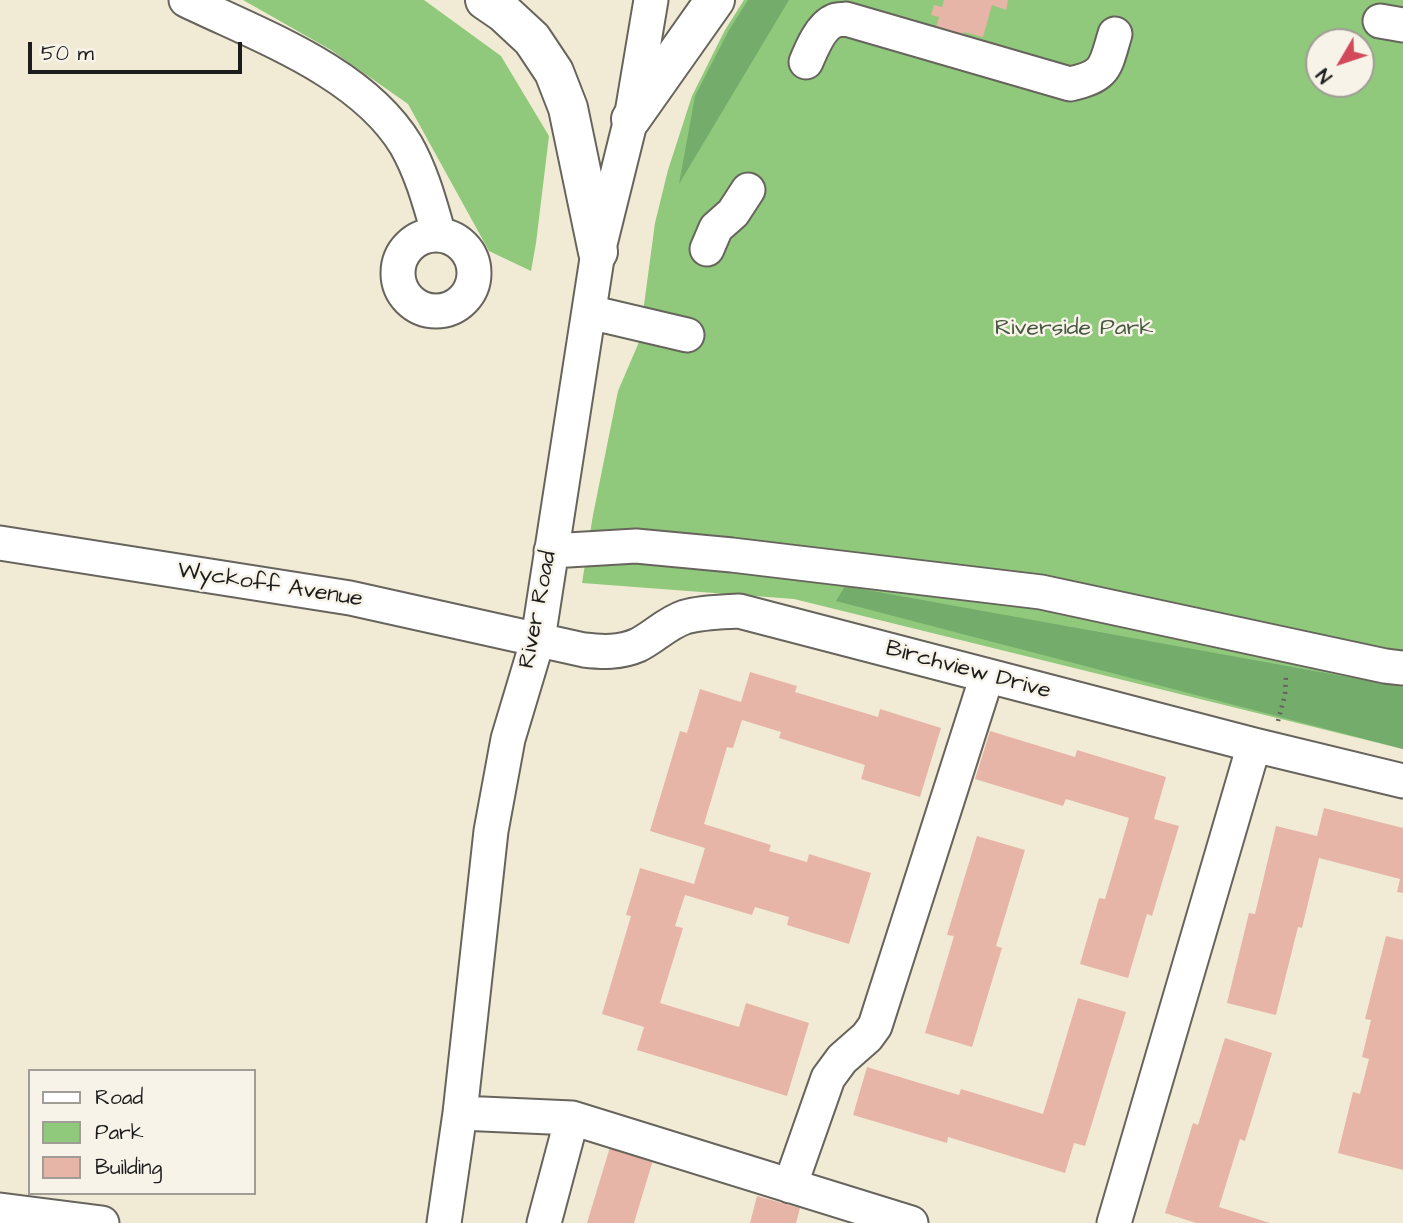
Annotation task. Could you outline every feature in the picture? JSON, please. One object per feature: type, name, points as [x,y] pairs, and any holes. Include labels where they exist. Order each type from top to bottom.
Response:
[{"type":"highway","points":[[485,0],[504,13],[532,39],[554,72],[568,108],[598,252]]},
{"type":"highway","points":[[631,119],[715,0]]},
{"type":"street","points":[[186,0],[305,57],[353,87],[384,116],[406,145],[426,188],[439,235]]},
{"type":"street","name":"River Road","points":[[444,1223],[460,1113],[491,831],[508,739],[538,639],[598,252],[631,119],[651,0]]},
{"type":"street","points":[[806,62],[819,36],[833,21],[846,19],[1070,84],[1098,75],[1105,66],[1115,34]]},
{"type":"street","points":[[707,249],[716,228],[733,213],[748,190]]},
{"type":"street","points":[[589,312],[687,335]]},
{"type":"street","points":[[551,551],[639,533],[732,555],[1041,592],[1403,668]]},
{"type":"street","name":"Wyckoff Avenue","points":[[0,543],[350,598],[538,639]]},
{"type":"street","name":"Birchview Drive","points":[[538,639],[584,650],[623,650],[638,645],[668,624],[685,617],[710,612],[739,611],[1403,781]]},
{"type":"street","points":[[790,1186],[828,1078],[842,1059],[867,1037],[874,1026],[987,676]]},
{"type":"street","points":[[1114,1223],[1263,747]]},
{"type":"street","points":[[460,1113],[572,1118],[911,1223]]},
{"type":"street","points":[[544,1223],[572,1118]]},
{"type":"street","points":[[0,1210],[102,1223]]},
{"type":"path","points":[[1263,747],[1285,695],[1288,645]]},
{"type":"green space","points":[[243,0],[424,0],[501,56],[549,136],[531,271],[489,251],[408,104],[331,50]]},
{"type":"green space","name":"Riverside Park","points":[[744,0],[1403,0],[1403,749],[794,599],[582,583],[618,391],[639,342],[655,223],[668,170],[692,96],[725,30]]},
{"type":"green space","points":[[748,0],[789,0],[679,184],[695,96],[729,30]]},
{"type":"green space","points":[[845,586],[1403,687],[1403,749],[836,601]]},
{"type":"building","points":[[944,0],[1008,0],[1006,10],[992,5],[983,37],[964,32],[962,39],[935,31],[939,17],[931,15],[934,5],[942,7]]},
{"type":"building","points":[[750,672],[797,686],[795,692],[878,717],[880,709],[941,728],[920,797],[861,779],[865,765],[779,738],[781,732],[742,720],[733,748],[727,747],[704,824],[771,845],[769,851],[807,862],[809,854],[871,873],[849,944],[787,925],[789,917],[755,907],[752,915],[685,895],[675,926],[683,928],[660,1003],[739,1027],[746,1003],[809,1023],[787,1096],[637,1050],[644,1027],[602,1014],[631,916],[626,915],[640,868],[694,884],[705,848],[650,831],[680,731],[687,733],[700,689],[741,702]]},
{"type":"building","points":[[990,731],[1075,757],[1077,750],[1166,777],[1154,819],[1179,826],[1152,916],[1147,914],[1128,978],[1080,964],[1099,898],[1105,899],[1129,818],[1066,799],[1063,806],[975,779]]},
{"type":"building","points":[[1324,808],[1403,828],[1403,893],[1397,892],[1400,879],[1319,858],[1276,1015],[1227,1003],[1249,913],[1255,914],[1276,826],[1317,836]]},
{"type":"building","points":[[977,836],[1025,850],[996,946],[1002,948],[972,1047],[925,1033],[954,936],[947,935]]},
{"type":"building","points":[[1386,936],[1403,940],[1403,1170],[1338,1153],[1353,1092],[1360,1094],[1369,1059],[1362,1057],[1371,1020],[1365,1019]]},
{"type":"building","points":[[1078,998],[1126,1012],[1085,1146],[1074,1143],[1065,1173],[948,1137],[947,1143],[853,1115],[867,1067],[959,1095],[961,1089],[1043,1114]]},
{"type":"building","points":[[1225,1038],[1272,1053],[1245,1141],[1240,1139],[1219,1207],[1270,1223],[1196,1223],[1165,1213],[1193,1123],[1198,1125]]},
{"type":"building","points":[[610,1147],[653,1160],[634,1223],[587,1223]]},
{"type":"building","points":[[757,1196],[800,1208],[796,1223],[750,1223]]}]
